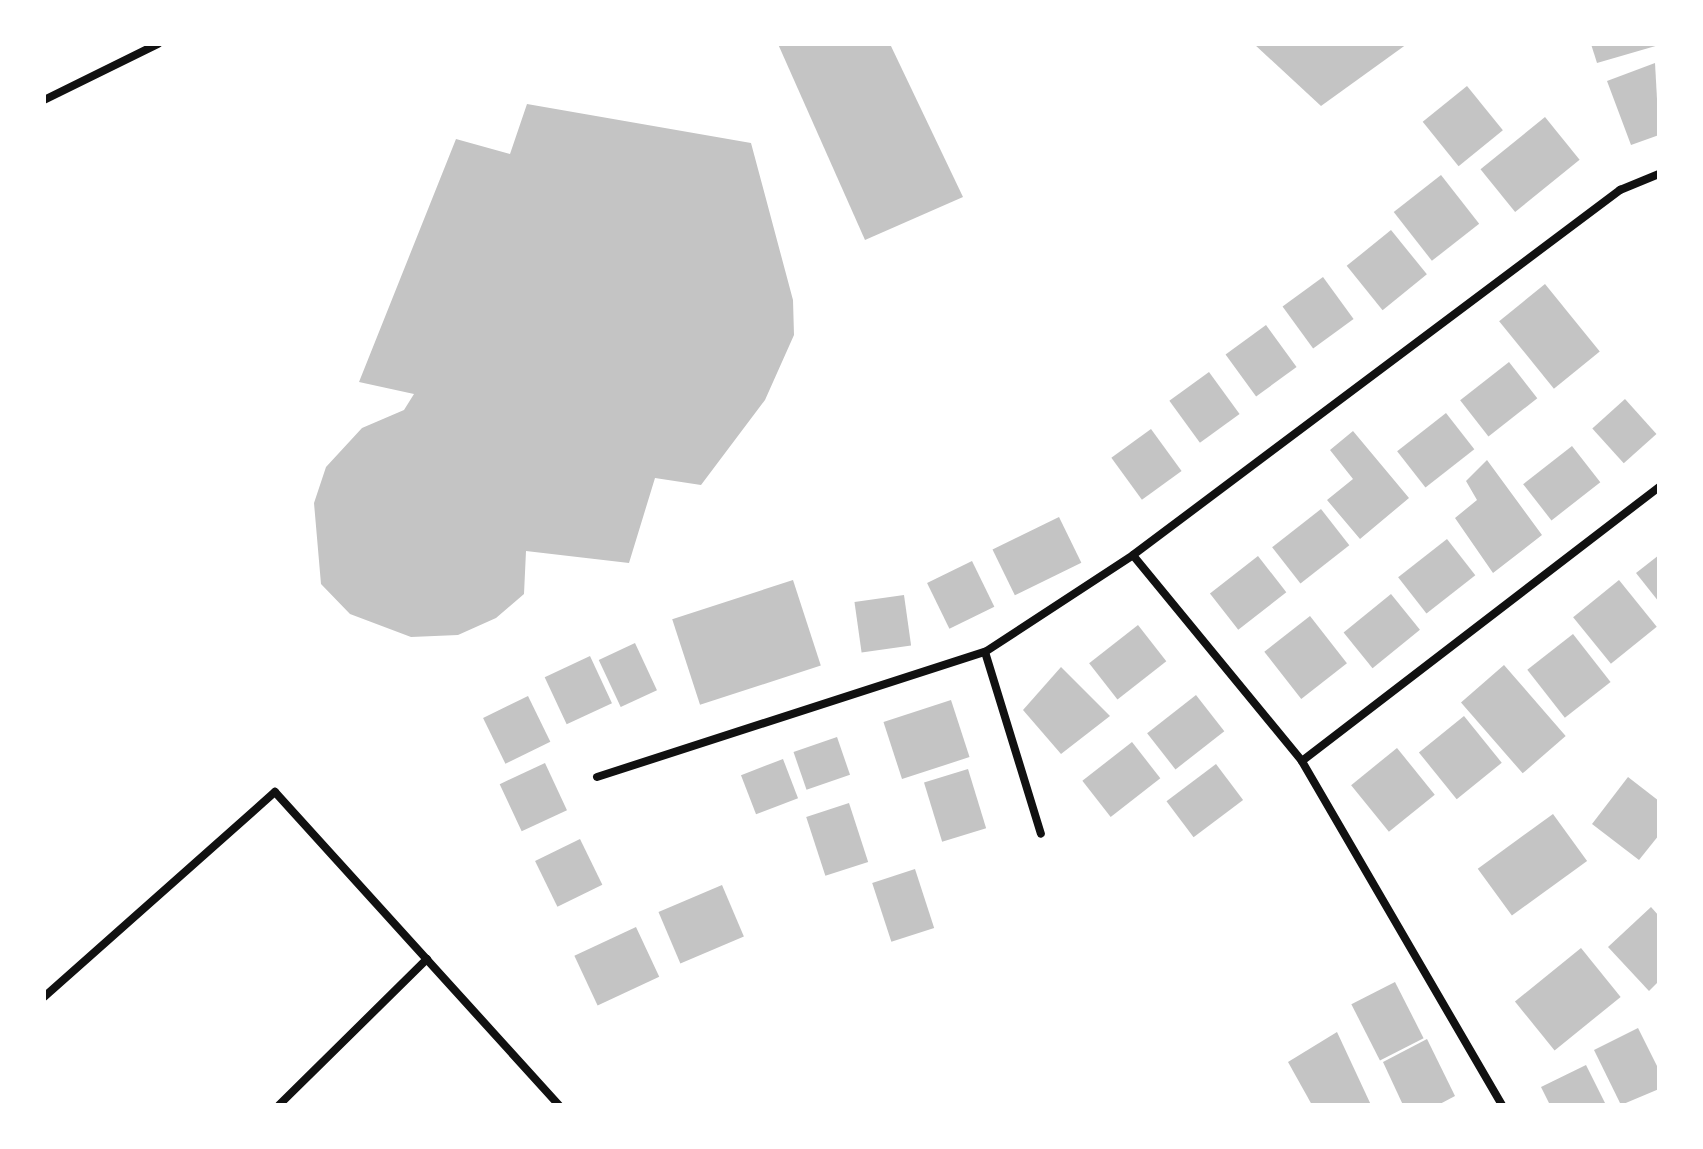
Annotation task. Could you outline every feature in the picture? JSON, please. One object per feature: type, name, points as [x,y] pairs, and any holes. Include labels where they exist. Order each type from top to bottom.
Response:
[{"type":"street","points":[[44,100],[158,44]]},
{"type":"street","points":[[597,777],[985,652],[1133,555],[1620,190],[1659,174]]},
{"type":"street","points":[[1302,761],[1659,487]]},
{"type":"street","points":[[1133,555],[1302,761],[1502,1105]]},
{"type":"street","points":[[985,652],[1041,834]]},
{"type":"street","points":[[44,997],[275,792],[559,1105]]},
{"type":"street","points":[[279,1105],[427,959]]},
{"type":"building","points":[[778,44],[890,44],[963,197],[865,240]]},
{"type":"building","points":[[1254,44],[1407,44],[1321,106]]},
{"type":"building","points":[[1591,44],[1659,44],[1659,45],[1597,63]]},
{"type":"building","points":[[1655,63],[1659,135],[1631,145],[1607,81]]},
{"type":"building","points":[[1467,86],[1503,130],[1459,166],[1423,122]]},
{"type":"building","points":[[527,104],[751,143],[793,300],[794,335],[765,400],[701,485],[655,478],[629,563],[526,551],[524,594],[496,618],[458,635],[411,637],[350,614],[321,584],[314,503],[326,467],[362,428],[404,410],[414,394],[359,382],[456,139],[510,154]]},
{"type":"building","points":[[1545,117],[1580,160],[1515,212],[1480,169]]},
{"type":"building","points":[[1441,175],[1479,224],[1432,261],[1394,212]]},
{"type":"building","points":[[1391,230],[1427,274],[1383,310],[1347,266]]},
{"type":"building","points":[[1323,277],[1354,319],[1313,348],[1283,306]]},
{"type":"building","points":[[1545,284],[1600,352],[1554,389],[1499,321]]},
{"type":"building","points":[[1266,325],[1297,367],[1256,396],[1226,354]]},
{"type":"building","points":[[1509,362],[1537,398],[1488,436],[1460,400]]},
{"type":"building","points":[[1209,372],[1240,414],[1200,443],[1169,401]]},
{"type":"building","points":[[1625,399],[1656,434],[1624,463],[1592,428]]},
{"type":"building","points":[[1446,413],[1474,449],[1425,487],[1397,451]]},
{"type":"building","points":[[1151,429],[1182,471],[1142,500],[1111,458]]},
{"type":"building","points":[[1353,431],[1409,498],[1360,539],[1327,500],[1353,479],[1330,450]]},
{"type":"building","points":[[1572,446],[1600,482],[1551,520],[1523,484]]},
{"type":"building","points":[[1487,460],[1542,535],[1493,573],[1455,518],[1477,500],[1466,481]]},
{"type":"building","points":[[1321,509],[1349,545],[1300,583],[1272,547]]},
{"type":"building","points":[[1059,517],[1081,563],[1015,595],[992,549]]},
{"type":"building","points":[[1447,539],[1475,575],[1426,613],[1398,577]]},
{"type":"building","points":[[1659,555],[1659,602],[1636,573]]},
{"type":"building","points":[[1258,556],[1286,592],[1238,630],[1210,594]]},
{"type":"building","points":[[972,561],[994,607],[949,629],[927,583]]},
{"type":"building","points":[[793,580],[821,666],[700,705],[672,619]]},
{"type":"building","points":[[1619,580],[1657,627],[1611,664],[1573,617]]},
{"type":"building","points":[[1391,594],[1420,630],[1373,668],[1344,632]]},
{"type":"building","points":[[904,595],[911,646],[862,652],[854,602]]},
{"type":"building","points":[[1310,616],[1347,663],[1301,699],[1264,652]]},
{"type":"building","points":[[1138,625],[1166,661],[1117,699],[1089,663]]},
{"type":"building","points":[[1573,634],[1611,682],[1565,718],[1527,670]]},
{"type":"building","points":[[635,643],[657,690],[621,707],[599,660]]},
{"type":"building","points":[[590,656],[612,703],[567,724],[545,677]]},
{"type":"building","points":[[1504,665],[1566,736],[1523,773],[1461,702]]},
{"type":"building","points":[[1061,667],[1110,716],[1061,754],[1023,710]]},
{"type":"building","points":[[1196,695],[1224,731],[1175,769],[1147,733]]},
{"type":"building","points":[[528,696],[550,742],[505,764],[483,718]]},
{"type":"building","points":[[951,700],[970,757],[902,779],[883,722]]},
{"type":"building","points":[[1464,716],[1502,763],[1457,799],[1419,753]]},
{"type":"building","points":[[837,737],[850,775],[807,790],[794,752]]},
{"type":"building","points":[[1132,742],[1160,778],[1111,817],[1082,781]]},
{"type":"building","points":[[1397,748],[1435,795],[1389,832],[1351,785]]},
{"type":"building","points":[[783,759],[798,798],[756,814],[741,775]]},
{"type":"building","points":[[545,763],[567,810],[522,831],[500,784]]},
{"type":"building","points":[[1216,764],[1243,800],[1194,837],[1166,801]]},
{"type":"building","points":[[968,769],[986,828],[942,842],[924,782]]},
{"type":"building","points":[[1628,777],[1659,801],[1659,835],[1639,860],[1592,824]]},
{"type":"building","points":[[849,803],[868,862],[825,876],[806,817]]},
{"type":"building","points":[[1553,814],[1587,861],[1512,916],[1478,869]]},
{"type":"building","points":[[580,839],[602,885],[557,907],[535,861]]},
{"type":"building","points":[[915,869],[934,928],[891,942],[872,883]]},
{"type":"building","points":[[722,885],[744,937],[680,964],[658,912]]},
{"type":"building","points":[[1651,907],[1659,916],[1659,981],[1649,991],[1608,947]]},
{"type":"building","points":[[636,927],[659,977],[598,1006],[574,956]]},
{"type":"building","points":[[1581,948],[1621,997],[1555,1050],[1515,1001]]},
{"type":"building","points":[[1395,982],[1424,1038],[1380,1060],[1351,1004]]},
{"type":"building","points":[[1638,1028],[1659,1070],[1659,1089],[1621,1105],[1594,1050]]},
{"type":"building","points":[[1337,1032],[1371,1105],[1312,1105],[1288,1062]]},
{"type":"building","points":[[1427,1039],[1455,1096],[1438,1105],[1403,1105],[1383,1062]]},
{"type":"building","points":[[1586,1065],[1606,1105],[1550,1105],[1541,1087]]}]
